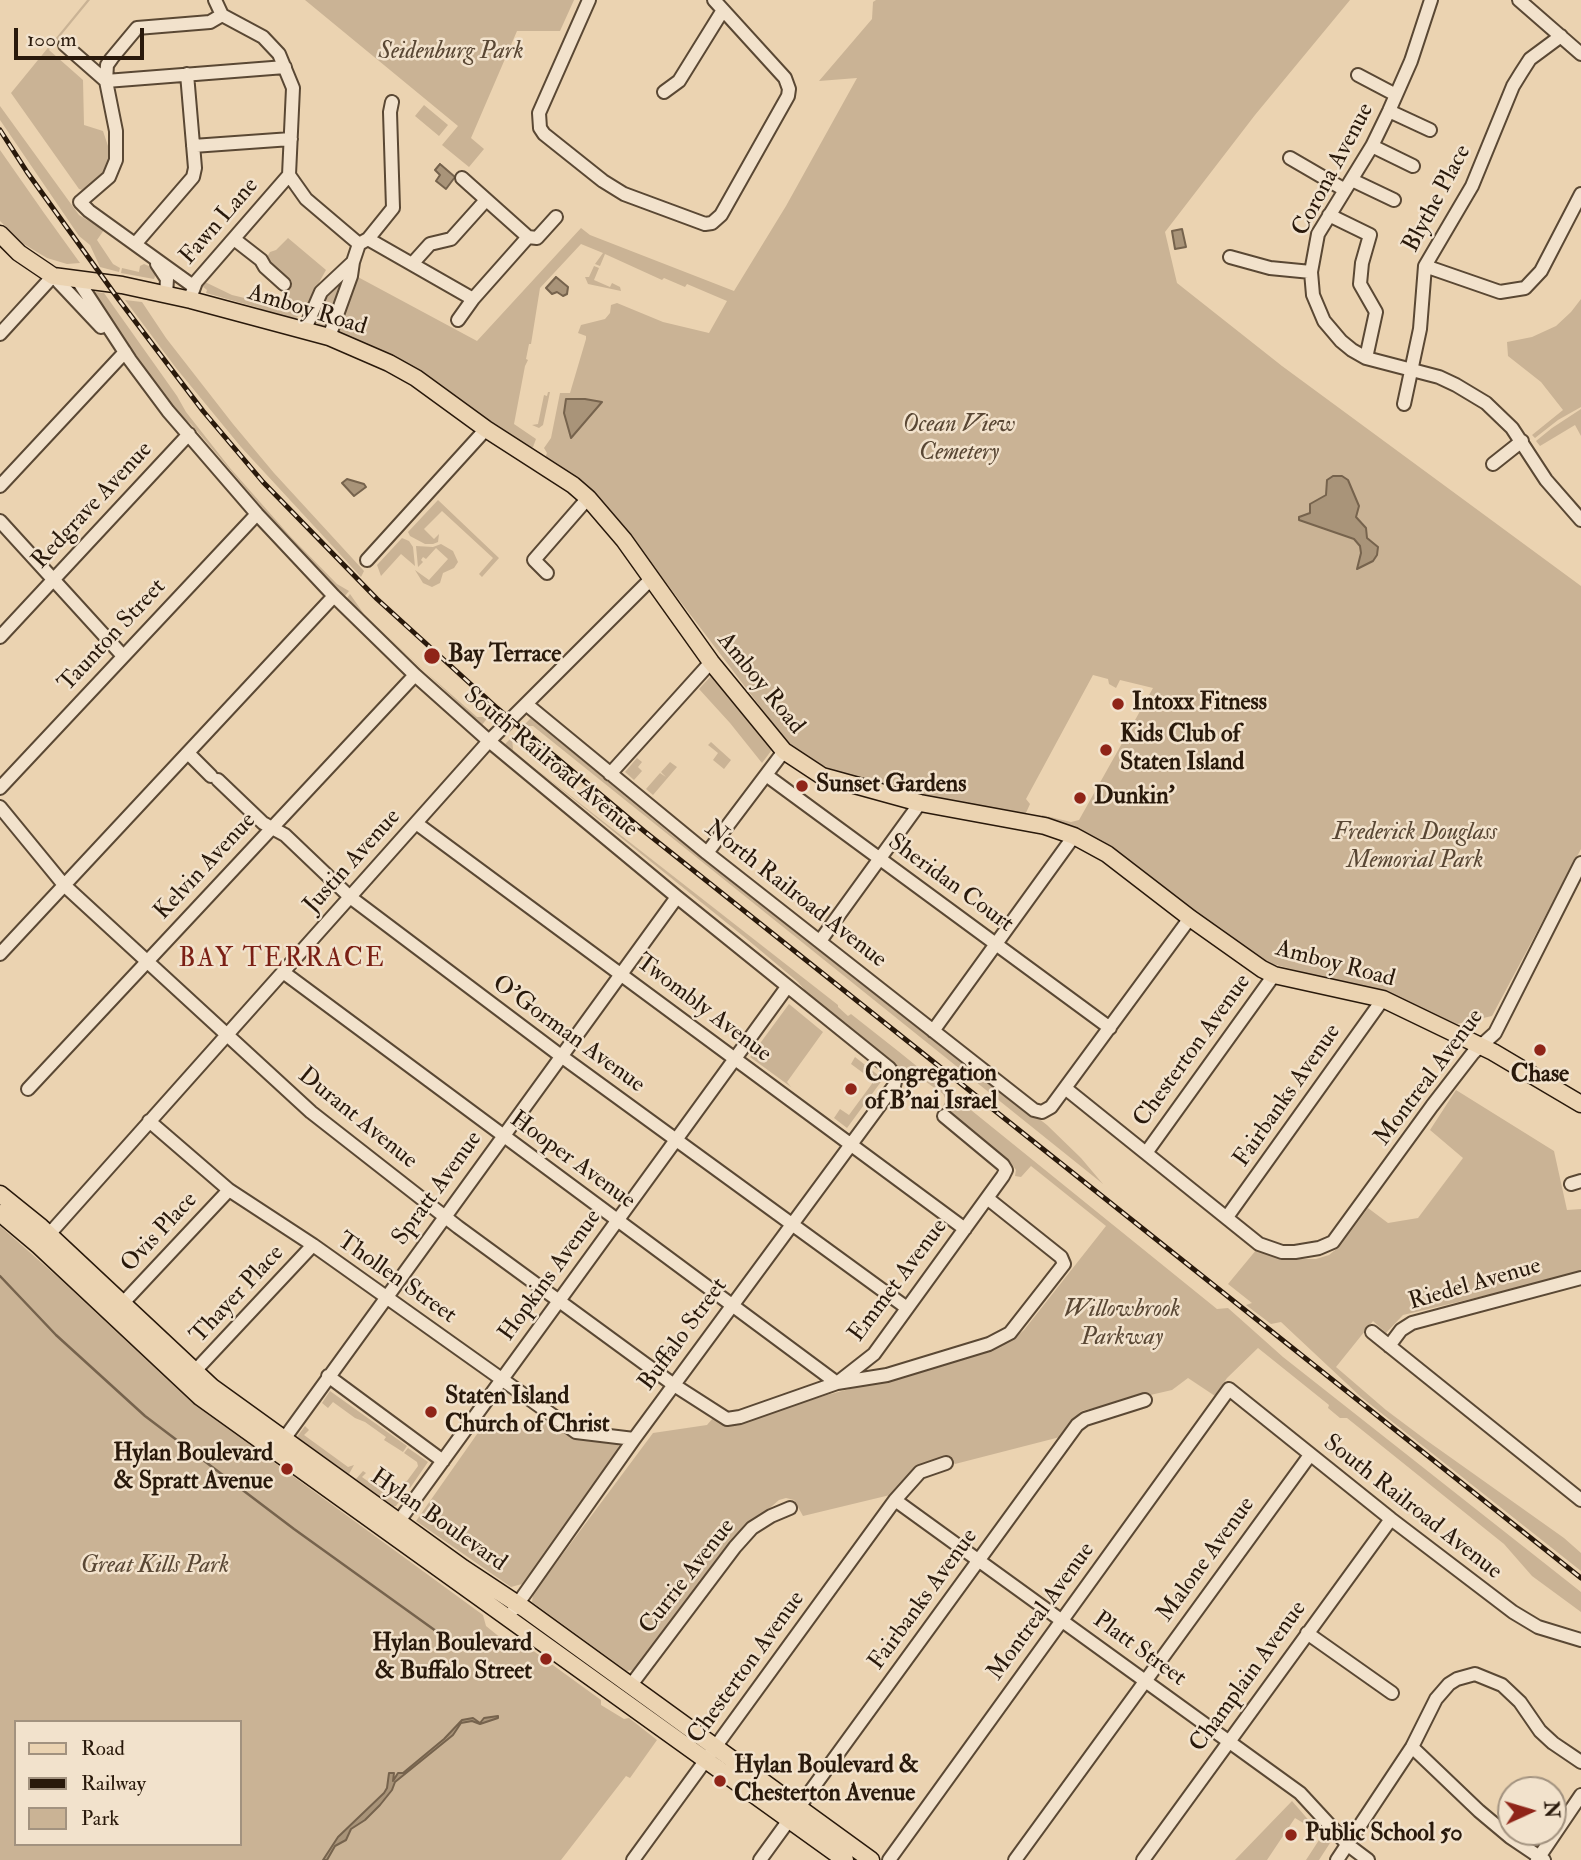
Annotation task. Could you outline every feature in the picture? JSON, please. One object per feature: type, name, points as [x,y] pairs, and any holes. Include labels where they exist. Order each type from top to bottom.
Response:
[{"type":"main road","name":"Amboy Road","points":[[0,234],[19,253],[53,276],[122,285],[166,295],[192,293],[328,337],[409,373],[588,498],[607,518],[711,662],[784,751],[822,776],[920,803],[1045,826],[1074,836],[1107,855],[1251,963],[1274,975],[1383,999],[1481,1046],[1581,1104]]},
{"type":"main road","name":"Hylan Boulevard","points":[[0,1194],[191,1390],[705,1762],[871,1860]]},
{"type":"main road","name":"Hylan Boulevard","points":[[0,1213],[44,1240],[122,1304],[194,1373],[716,1746],[845,1860]]},
{"type":"street","points":[[215,0],[222,15],[271,44],[285,66],[293,89],[289,175],[306,199],[364,242],[412,264],[473,299]]},
{"type":"street","points":[[589,0],[540,113],[538,121],[544,134],[603,181],[624,194],[692,220],[712,223],[721,215],[788,96],[789,89],[785,78],[718,5],[679,81],[664,92]]},
{"type":"street","name":"Corona Avenue","points":[[1432,0],[1415,50],[1372,146],[1318,234],[1311,272],[1313,295],[1324,321],[1341,341],[1366,358],[1439,377],[1471,393],[1501,416],[1522,441],[1546,480],[1581,520]]},
{"type":"street","points":[[1519,0],[1581,54]]},
{"type":"street","points":[[192,293],[136,243],[80,202],[109,177],[116,160],[116,131],[106,81],[107,65],[137,28],[210,22],[222,15]]},
{"type":"street","name":"Blythe Place","points":[[1404,404],[1420,330],[1425,266],[1472,186],[1513,86],[1530,60],[1561,36]]},
{"type":"street","points":[[65,45],[106,81],[285,66]]},
{"type":"street","points":[[136,243],[191,180],[195,168],[187,74]]},
{"type":"street","points":[[1358,75],[1396,95]]},
{"type":"street","points":[[304,331],[321,292],[353,262],[364,242],[393,208],[392,102]]},
{"type":"street","points":[[1389,111],[1430,130]]},
{"type":"street","points":[[193,146],[291,139]]},
{"type":"street","points":[[1372,146],[1413,166]]},
{"type":"street","points":[[1290,159],[1349,185],[1394,200]]},
{"type":"street","name":"Fawn Lane","points":[[192,293],[289,175]]},
{"type":"street","points":[[462,178],[528,237],[537,238],[556,217]]},
{"type":"street","points":[[1425,266],[1500,292],[1525,288],[1541,271],[1581,194]]},
{"type":"street","points":[[412,264],[430,244],[451,239],[486,200]]},
{"type":"street","points":[[1329,215],[1370,235],[1362,263],[1360,284],[1376,312],[1366,358]]},
{"type":"street","points":[[458,320],[528,237]]},
{"type":"street","points":[[234,239],[261,260],[284,284]]},
{"type":"street","points":[[150,255],[167,279],[166,295]]},
{"type":"street","points":[[1230,257],[1270,268],[1311,272]]},
{"type":"street","points":[[328,337],[351,276],[353,262]]},
{"type":"street","points":[[0,334],[53,276]]},
{"type":"street","name":"South Railroad Avenue","points":[[53,276],[125,352]]},
{"type":"street","name":"South Railroad Avenue","points":[[77,279],[147,384],[257,514],[334,596],[415,675],[489,741],[889,1068],[896,1077]]},
{"type":"street","points":[[0,486],[125,352]]},
{"type":"street","points":[[367,560],[486,429]]},
{"type":"street","name":"Redgrave Avenue","points":[[0,637],[189,434]]},
{"type":"street","points":[[1493,464],[1522,441]]},
{"type":"street","points":[[547,573],[534,560],[588,498]]},
{"type":"street","name":"Taunton Street","points":[[0,788],[257,514]]},
{"type":"street","points":[[0,521],[123,656]]},
{"type":"street","name":"Justin Avenue","points":[[44,1240],[489,741],[652,578]]},
{"type":"street","points":[[0,954],[334,596]]},
{"type":"street","points":[[610,774],[711,662]]},
{"type":"street","name":"Kelvin Avenue","points":[[28,1089],[415,675]]},
{"type":"street","name":"North Railroad Avenue","points":[[526,704],[707,853],[1034,1110],[1042,1112],[1051,1107],[1065,1088]]},
{"type":"street","points":[[707,853],[784,751]]},
{"type":"street","name":"O'Gorman Avenue","points":[[188,753],[263,823],[285,835],[350,897],[561,1056],[907,1308]]},
{"type":"street","name":"Sheridan Court","points":[[766,775],[1110,1028]]},
{"type":"street","points":[[820,941],[920,803]]},
{"type":"street","name":"Durant Avenue","points":[[0,807],[64,885],[311,1112],[444,1216],[559,1301],[674,1385],[727,1419]]},
{"type":"street","name":"Twombly Avenue","points":[[416,823],[965,1229]]},
{"type":"street","points":[[933,1031],[1074,836]]},
{"type":"street","name":"Montreal Avenue","points":[[1227,1217],[1259,1244],[1282,1252],[1308,1250],[1333,1242],[1432,1106],[1481,1046],[1495,1033],[1581,863]]},
{"type":"street","name":"Spratt Avenue","points":[[284,1439],[677,897]]},
{"type":"street","points":[[1190,918],[1065,1088],[1227,1217]]},
{"type":"street","name":"Hooper Avenue","points":[[283,972],[837,1383]]},
{"type":"street","name":"Chesterton Avenue","points":[[1146,1153],[1274,975]]},
{"type":"street","name":"Hopkins Avenue","points":[[399,1521],[787,987]]},
{"type":"street","name":"Fairbanks Avenue","points":[[1227,1217],[1383,999]]},
{"type":"street","name":"Buffalo Street","points":[[506,1619],[634,1439],[894,1086],[896,1077]]},
{"type":"street","name":"Emmet Avenue","points":[[727,1419],[740,1417],[837,1383],[874,1354],[965,1229],[1006,1170],[944,1116]]},
{"type":"street","name":"Thollen Street","points":[[149,1121],[229,1190],[313,1245],[576,1432],[634,1439]]},
{"type":"street","name":"Ovis Place","points":[[122,1304],[229,1190]]},
{"type":"street","points":[[837,1383],[887,1375],[1002,1339],[1010,1333],[1064,1264],[1061,1257],[987,1198]]},
{"type":"street","name":"Thayer Place","points":[[194,1373],[313,1245]]},
{"type":"street","name":"Riedel Avenue","points":[[1389,1346],[1403,1328],[1412,1323],[1581,1278]]},
{"type":"street","points":[[1372,1332],[1581,1500]]},
{"type":"street","points":[[328,1376],[443,1461]]},
{"type":"street","name":"South Railroad Avenue","points":[[1229,1389],[1391,1519],[1520,1617],[1545,1629],[1581,1640]]},
{"type":"street","name":"Montreal Avenue","points":[[889,1860],[1229,1389]]},
{"type":"street","name":"Fairbanks Avenue","points":[[760,1860],[1077,1425],[1085,1419],[1145,1400]]},
{"type":"street","name":"Malone Avenue","points":[[1015,1860],[1310,1455]]},
{"type":"street","points":[[895,1500],[920,1472],[946,1463]]},
{"type":"street","name":"Chesterton Avenue","points":[[633,1860],[895,1500]]},
{"type":"street","name":"Platt Street","points":[[895,1500],[1300,1793],[1348,1845],[1368,1860]]},
{"type":"street","name":"Currie Avenue","points":[[631,1685],[752,1528],[790,1508]]},
{"type":"street","name":"Champlain Avenue","points":[[1143,1860],[1391,1519]]},
{"type":"street","points":[[1307,1633],[1392,1693]]},
{"type":"street","points":[[1337,1860],[1412,1747],[1441,1691],[1457,1679],[1475,1675],[1492,1680],[1512,1693],[1540,1731],[1581,1762]]},
{"type":"street","points":[[1412,1747],[1479,1811],[1540,1859],[1581,1795]]},
{"type":"green space","points":[[87,0],[90,0],[49,50],[83,80],[84,125],[103,131],[112,158],[106,173],[82,190],[11,93]]},
{"type":"green space","name":"Seidenburg Park","points":[[305,0],[574,0],[560,31],[517,31],[471,138],[484,149],[469,167],[442,145],[458,126]]},
{"type":"green space","name":"Ocean View Cemetery","points":[[1350,0],[1255,115],[1165,232],[1177,283],[1282,366],[1581,586],[1581,849],[1492,1016],[1457,1024],[1389,995],[1265,962],[1090,835],[1077,828],[1042,819],[1042,815],[1071,822],[1079,820],[1153,688],[1120,680],[1116,688],[1109,684],[1108,679],[1093,675],[1026,799],[1030,804],[1025,815],[850,777],[804,757],[787,742],[620,522],[594,494],[545,458],[547,453],[544,448],[551,438],[560,393],[570,393],[586,339],[586,336],[578,333],[581,325],[605,319],[610,313],[611,305],[617,303],[663,322],[709,333],[727,301],[687,284],[685,287],[664,278],[662,280],[605,254],[600,266],[595,264],[603,253],[581,244],[540,288],[514,424],[536,439],[533,447],[526,449],[403,361],[340,333],[338,327],[356,276],[477,341],[581,228],[590,235],[734,291],[786,206],[857,78],[819,81],[872,19],[873,2]]},
{"type":"green space","points":[[424,105],[448,125],[439,136],[415,116]]},
{"type":"green space","points":[[0,106],[79,215],[104,230],[97,240],[113,264],[120,268],[119,272],[100,267],[90,245],[79,236],[0,120]]},
{"type":"green space","points":[[0,150],[80,263],[67,264],[47,258],[22,243],[0,221]]},
{"type":"green space","points":[[288,238],[326,270],[302,313],[292,322],[259,308],[206,293],[207,290],[202,286],[205,282],[232,295],[274,305],[291,282],[266,259],[270,252],[276,250]]},
{"type":"green space","points":[[144,264],[153,268],[156,274],[154,279],[121,273],[122,268],[139,272],[140,266]]},
{"type":"green space","points":[[594,266],[599,268],[594,280],[610,287],[612,283],[620,287],[621,291],[588,284],[585,277],[589,277]]},
{"type":"green space","points":[[346,273],[328,325],[317,325],[315,317],[327,290]]},
{"type":"green space","points":[[95,292],[104,293],[186,412],[230,468],[290,536],[337,584],[349,591],[345,596],[283,532],[191,424],[175,411],[147,375],[94,295]]},
{"type":"green space","points":[[1581,299],[1581,407],[1535,438],[1532,435],[1563,410],[1541,382],[1508,356],[1507,342],[1532,337],[1556,326]]},
{"type":"green space","points":[[125,300],[142,302],[166,338],[233,424],[364,571],[361,577],[241,447]]},
{"type":"green space","points":[[548,392],[543,425],[539,428],[532,425],[538,424],[544,395],[547,396]]},
{"type":"green space","points":[[1581,409],[1581,436],[1575,425],[1540,446],[1536,441]]},
{"type":"green space","points":[[438,500],[499,558],[482,577],[479,574],[493,558],[442,511],[424,529],[434,539],[439,534],[438,542],[425,544],[410,536],[408,532]]},
{"type":"green space","points":[[402,538],[409,541],[413,547],[415,566],[401,554],[381,576],[377,565]]},
{"type":"green space","points":[[441,544],[453,551],[458,562],[454,568],[443,573],[440,583],[432,587],[423,583],[415,570],[429,580],[448,559],[436,548],[426,559],[423,557],[423,562],[418,567],[416,546],[433,547]]},
{"type":"green space","points":[[350,594],[364,614],[347,598]]},
{"type":"green space","points":[[425,671],[477,717],[488,717],[482,725]]},
{"type":"green space","points":[[711,676],[772,746],[762,763],[699,689]]},
{"type":"green space","points":[[531,718],[672,835],[1047,1125],[1103,1184],[533,726],[523,726]]},
{"type":"green space","points":[[512,737],[513,750],[530,764],[505,744]]},
{"type":"green space","points":[[711,742],[731,760],[724,769],[713,760],[718,753],[708,745]]},
{"type":"green space","points":[[637,758],[642,762],[638,767],[642,771],[634,780],[625,772]]},
{"type":"green space","points":[[670,762],[677,767],[653,795],[646,789],[660,773],[666,777],[661,772]]},
{"type":"green space","name":"Willowbrook Parkway","points":[[532,766],[838,1005],[848,1016],[851,1014],[898,1051],[1217,1309],[1228,1308],[1283,1357],[1581,1592],[1581,1612],[1532,1576],[1504,1544],[1347,1418],[1340,1418],[1328,1408],[1329,1405],[1258,1348],[1227,1378],[1215,1396],[1188,1378],[1172,1390],[1081,1411],[1060,1437],[955,1464],[948,1458],[919,1466],[890,1495],[803,1516],[794,1500],[779,1500],[742,1532],[635,1672],[627,1671],[532,1602],[533,1594],[653,1433],[707,1425],[713,1418],[724,1423],[757,1417],[827,1395],[963,1359],[1003,1344],[1024,1330],[1106,1226],[1031,1166],[1021,1177],[1015,1176],[1016,1170],[1010,1162],[948,1113],[943,1106],[946,1100],[943,1094],[922,1079],[908,1076],[876,1051],[748,940]]},
{"type":"green space","points":[[789,1004],[823,1032],[787,1082],[791,1087],[750,1057]]},
{"type":"green space","points":[[855,1057],[883,1079],[847,1128],[834,1118],[840,1109],[849,1115],[874,1081],[851,1064]]},
{"type":"green space","name":"Willowbrook Parkway","points":[[1456,1090],[1554,1151],[1567,1210],[1581,1209],[1581,1273],[1403,1315],[1386,1333],[1373,1321],[1336,1367],[1426,1440],[1564,1538],[1581,1553],[1581,1571],[1361,1397],[1281,1322],[1271,1324],[1246,1305],[1252,1303],[1228,1284],[1257,1249],[1285,1259],[1316,1259],[1329,1255],[1340,1246],[1368,1208],[1388,1223],[1418,1218],[1463,1158],[1430,1130]]},
{"type":"green space","name":"Great Kills Park","points":[[0,1226],[190,1401],[483,1615],[486,1626],[507,1643],[528,1647],[601,1700],[601,1705],[624,1719],[629,1718],[657,1740],[630,1778],[626,1776],[561,1860],[0,1860]]},
{"type":"green space","points":[[330,1391],[407,1446],[403,1452],[384,1440],[386,1437],[365,1422],[333,1402],[328,1408],[322,1403]]},
{"type":"green space","points":[[546,1417],[575,1436],[618,1443],[619,1447],[615,1457],[554,1543],[522,1584],[511,1587],[416,1521],[482,1427],[533,1429]]},
{"type":"green space","points":[[305,1426],[309,1430],[304,1435],[348,1467],[354,1465],[349,1474],[297,1437]]},
{"type":"green space","points":[[408,1448],[428,1462],[410,1488],[403,1482],[407,1481],[418,1466],[417,1462],[404,1453]]},
{"type":"green space","points":[[363,1471],[366,1473],[362,1477],[394,1500],[399,1496],[402,1498],[396,1506],[356,1479]]},
{"type":"green space","points":[[1292,1801],[1312,1824],[1310,1827],[1295,1818],[1267,1860],[1235,1860]]},
{"type":"green space","points":[[1315,1827],[1330,1843],[1319,1860],[1306,1860],[1321,1837],[1313,1831]]},
{"type":"shaded area","points":[[440,164],[455,177],[446,189],[436,181],[440,175],[435,170]]},
{"type":"shaded area","points":[[1182,229],[1186,247],[1175,249],[1172,231]]},
{"type":"shaded area","points":[[556,277],[568,287],[567,294],[563,296],[557,292],[552,294],[546,288]]},
{"type":"shaded area","points":[[566,399],[602,402],[571,438],[564,413]]},
{"type":"shaded area","points":[[1333,476],[1342,476],[1348,480],[1359,506],[1356,517],[1366,528],[1367,538],[1378,547],[1373,561],[1357,569],[1361,553],[1360,546],[1354,539],[1299,520],[1299,517],[1310,513],[1310,504],[1326,495],[1327,480]]},
{"type":"shaded area","points":[[347,479],[366,487],[354,496],[342,483]]},
{"type":"shaded area","points":[[498,1716],[480,1724],[472,1721],[461,1723],[453,1735],[395,1782],[380,1805],[351,1829],[346,1840],[335,1846],[327,1860],[323,1860],[338,1837],[384,1793],[389,1773],[394,1773],[393,1781],[398,1773],[403,1773],[444,1739],[462,1720],[473,1718],[480,1723],[484,1718]]},
{"type":"waterway","points":[[0,1276],[56,1335],[145,1416],[294,1529],[454,1644]]},
{"type":"railway","points":[[0,130],[119,300],[203,411],[263,482],[377,599],[497,708],[644,831],[1581,1578]]},
{"type":"place","name":"Bay Terrace","points":[[432,656]]},
{"type":"place","name":"Intoxx Fitness","points":[[1118,704]]},
{"type":"place","name":"Kids Club of Staten Island","points":[[1106,750]]},
{"type":"place","name":"Sunset Gardens","points":[[802,786]]},
{"type":"place","name":"Dunkin'","points":[[1080,798]]},
{"type":"place","name":"Chase","points":[[1540,1050]]},
{"type":"place","name":"Congregation of B'nai Israel","points":[[851,1089]]},
{"type":"place","name":"Staten Island Church of Christ","points":[[431,1412]]},
{"type":"place","name":"Hylan Boulevard & Spratt Avenue","points":[[287,1469]]},
{"type":"place","name":"Hylan Boulevard & Buffalo Street","points":[[546,1659]]},
{"type":"place","name":"Hylan Boulevard & Chesterton Avenue","points":[[720,1781]]},
{"type":"place","name":"Public School 50","points":[[1291,1835]]},
{"type":"district","name":"BAY TERRACE","points":[[282,960]]},
{"type":"park label","name":"Frederick Douglass Memorial Park","points":[[1415,848]]}]
